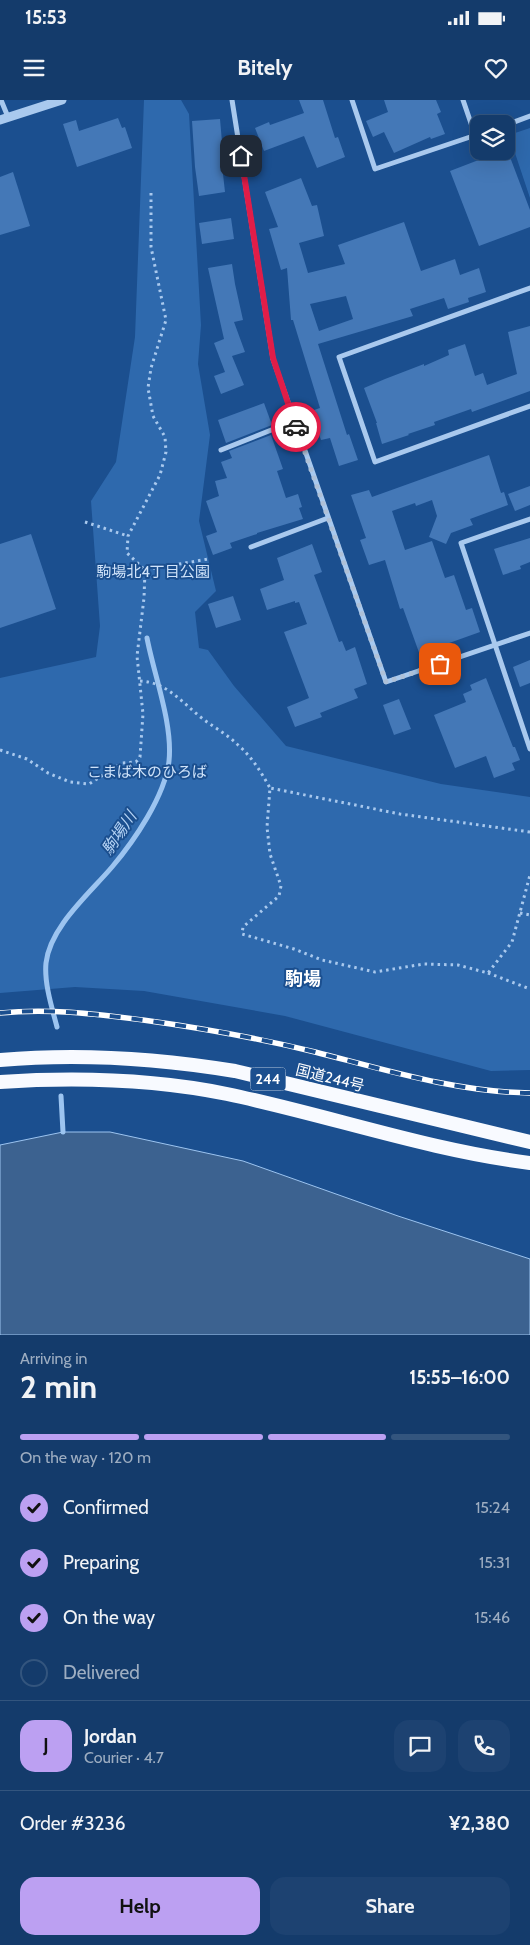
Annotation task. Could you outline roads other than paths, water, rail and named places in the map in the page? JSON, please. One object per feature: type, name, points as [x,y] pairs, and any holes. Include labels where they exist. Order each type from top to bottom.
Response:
[{"type":"highway","name":"国道244号","points":[[0,1060],[92,1056],[139,1058],[190,1064],[235,1072],[530,1142]]},
{"type":"highway","name":"244","points":[[0,1082],[39,1079],[94,1080],[138,1082],[194,1089],[236,1096],[456,1151],[530,1163]]},
{"type":"street","points":[[1,100],[4,119],[62,100]]},
{"type":"street","points":[[232,100],[273,358],[386,682],[530,633]]},
{"type":"street","points":[[352,100],[376,170],[470,137]]},
{"type":"street","points":[[463,100],[470,118]]},
{"type":"street","points":[[515,122],[530,116]]},
{"type":"street","points":[[530,288],[339,357],[375,462],[530,406]]},
{"type":"street","points":[[221,450],[294,421]]},
{"type":"street","points":[[251,547],[328,518]]},
{"type":"street","points":[[530,519],[461,543],[530,750]]},
{"type":"waterway","name":"駒場川","points":[[57,1027],[46,979],[46,963],[49,950],[55,937],[72,912],[112,867],[139,831],[162,789],[166,775],[169,761],[166,716],[147,638]]},
{"type":"waterway","name":"駒場川","points":[[61,1096],[63,1132]]},
{"type":"railway","points":[[0,1013],[72,1012],[165,1023],[272,1042],[421,1079],[475,1089],[530,1093]]},
{"type":"district","name":"駒場","points":[[303,979]]},
{"type":"park label","name":"駒場北4丁目公園","points":[[153,572]]},
{"type":"park label","name":"こまば木のひろば","points":[[147,772]]}]
